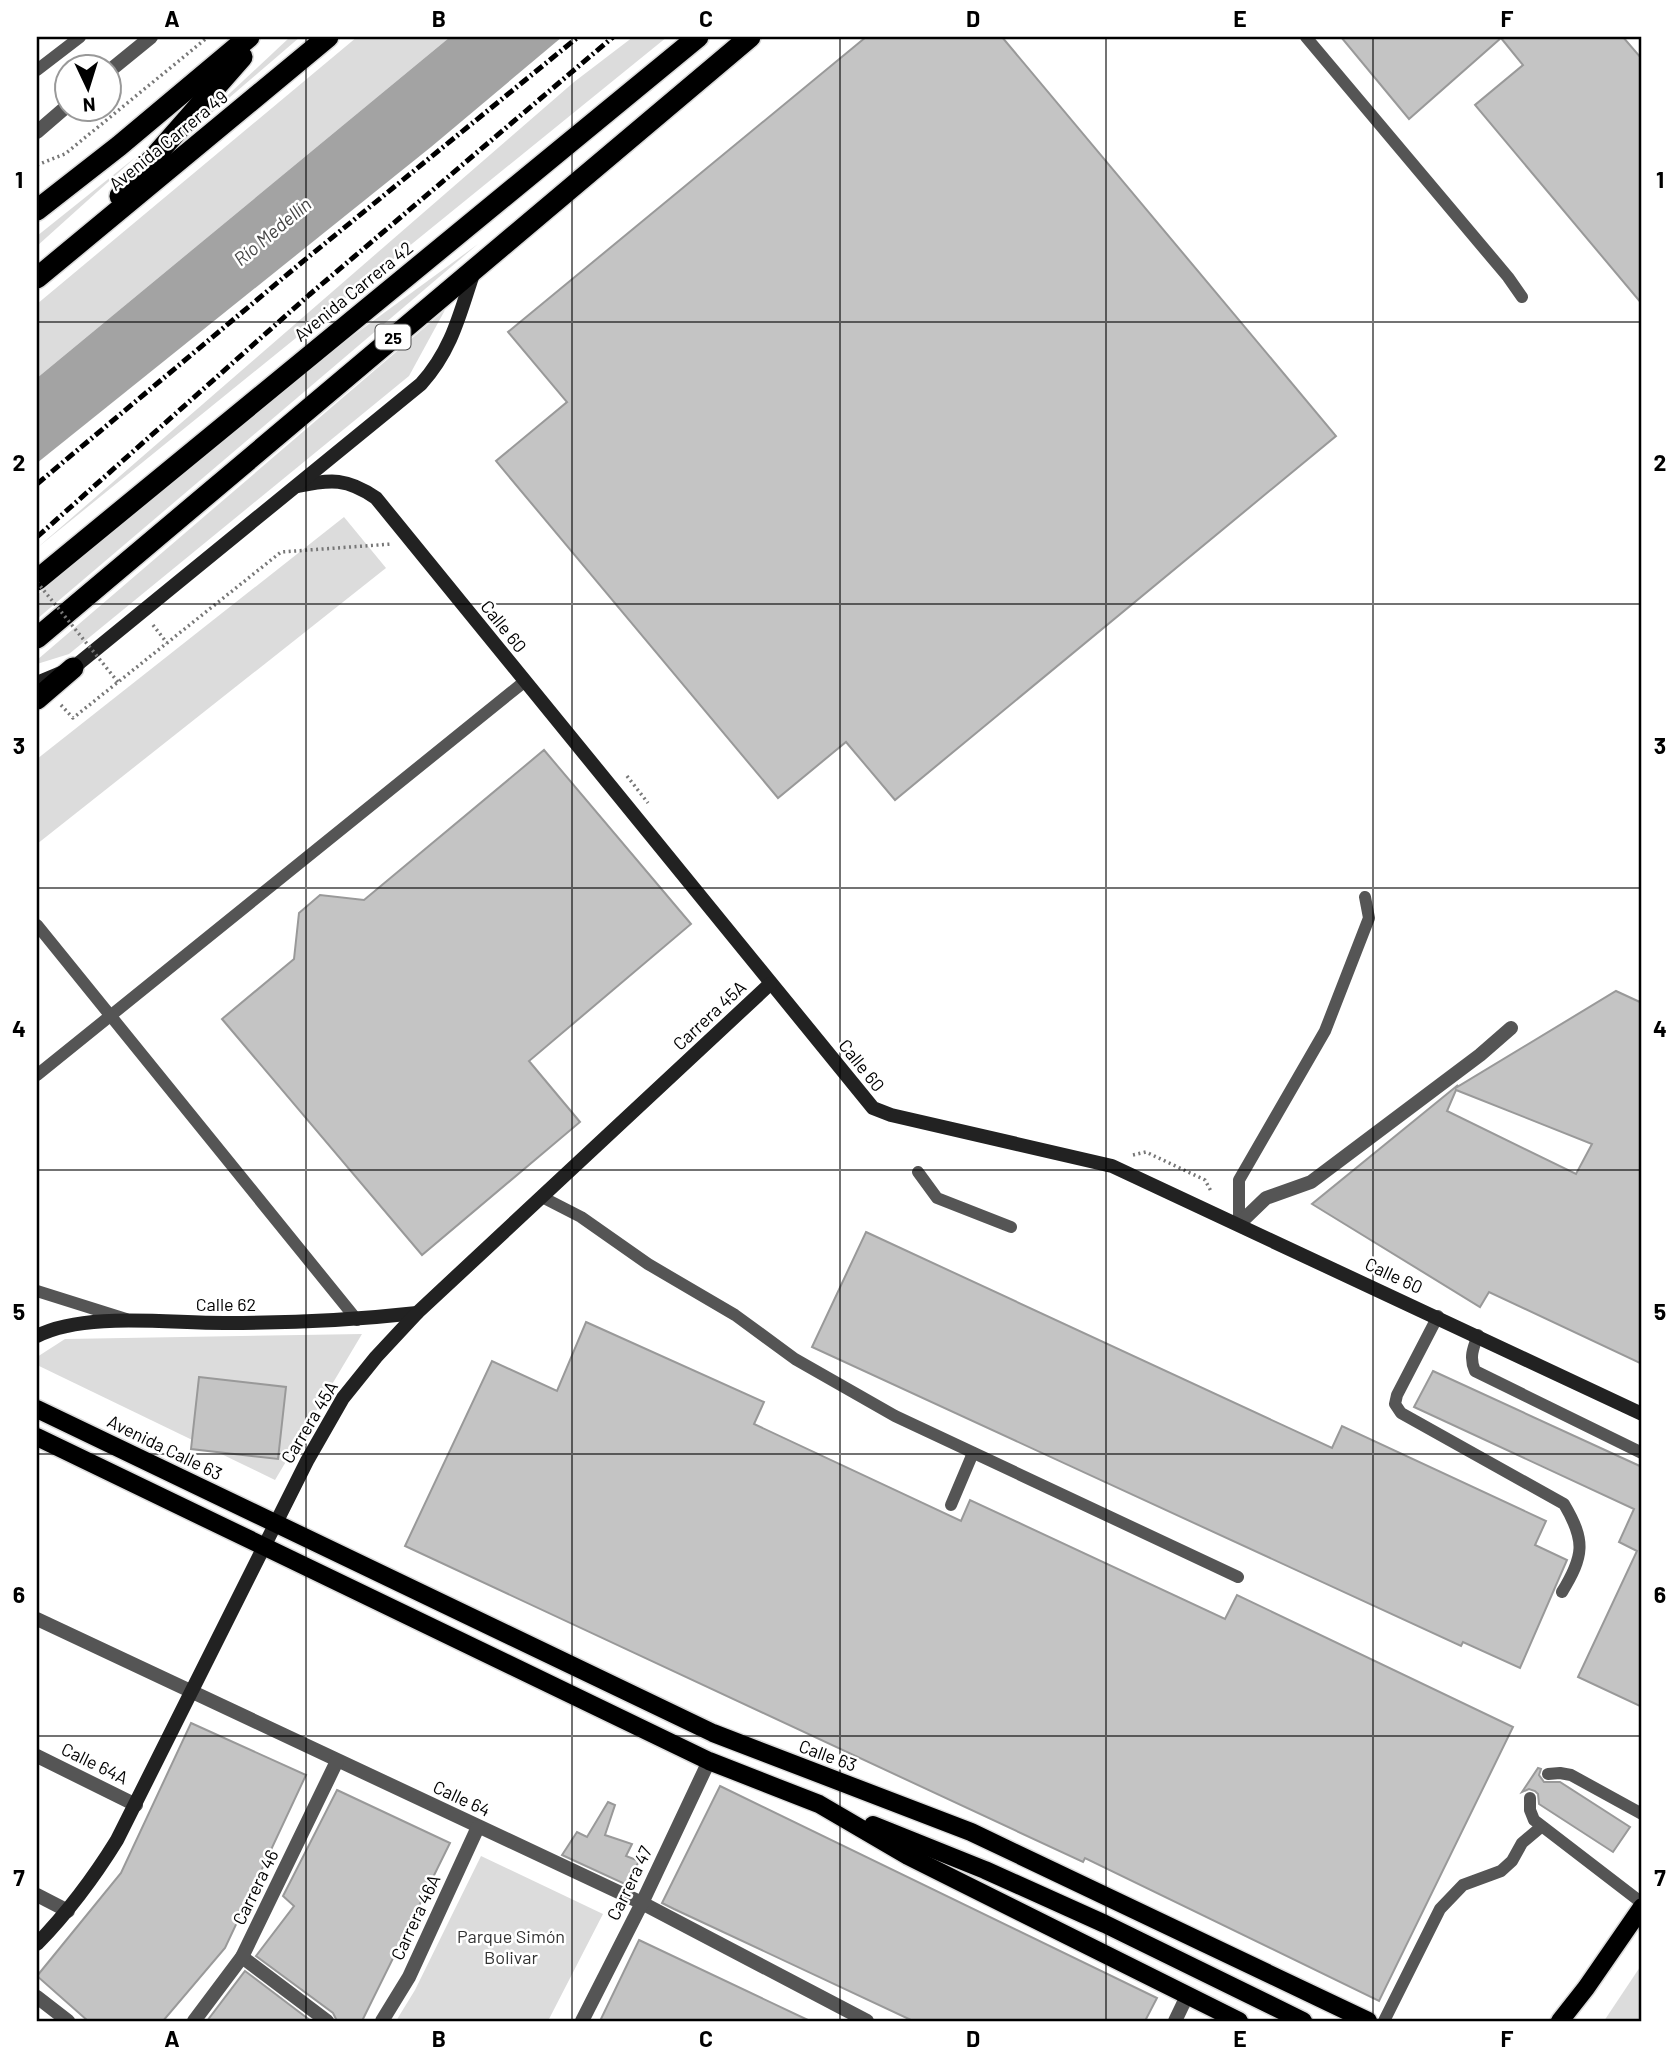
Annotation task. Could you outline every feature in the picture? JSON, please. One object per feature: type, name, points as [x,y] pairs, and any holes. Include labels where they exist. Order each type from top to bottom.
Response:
[{"type":"highway","name":"Avenida Carrera 49","points":[[37,210],[119,146],[249,37]]},
{"type":"highway","points":[[81,241],[260,37]]},
{"type":"highway","name":"Avenida Carrera 49","points":[[37,278],[328,37]]},
{"type":"highway","name":"Avenida Carrera 42","points":[[37,581],[698,37]]},
{"type":"highway","name":"25","points":[[37,638],[750,37]]},
{"type":"highway","points":[[37,699],[73,668]]},
{"type":"main road","name":"Avenida Calle 63","points":[[37,1409],[276,1524]]},
{"type":"main road","points":[[37,1437],[709,1761],[1027,1888],[1303,2021]]},
{"type":"main road","name":"Calle 63","points":[[276,1524],[713,1733],[971,1832],[1368,2021]]},
{"type":"main road","points":[[819,1804],[908,1856],[1239,2021]]},
{"type":"main road","points":[[1560,2021],[1586,1988],[1642,1905]]},
{"type":"main road","points":[[1573,2021],[1586,1988]]},
{"type":"street","points":[[122,61],[151,37]]},
{"type":"street","points":[[37,132],[52,119]]},
{"type":"street","points":[[37,682],[73,668],[421,384],[450,345],[474,269]]},
{"type":"street","name":"Calle 60","points":[[298,486],[323,480],[342,481],[360,487],[376,498],[873,1108],[891,1115],[1112,1166],[1642,1414]]},
{"type":"street","name":"Carrera 45A","points":[[37,1944],[68,1911],[94,1877],[136,1805],[307,1461],[343,1398],[417,1313],[770,984]]},
{"type":"street","points":[[1239,1224],[1266,1198],[1311,1182],[1480,1055],[1511,1028]]},
{"type":"street","name":"Calle 62","points":[[37,1336],[65,1325],[136,1322],[278,1323],[357,1320],[417,1313]]},
{"type":"street","name":"Calle 64","points":[[37,1619],[642,1903],[867,2021]]},
{"type":"street","name":"Calle 64A","points":[[37,1756],[136,1805]]},
{"type":"street","name":"Carrera 46","points":[[194,2021],[243,1957],[337,1761]]},
{"type":"street","name":"Carrera 47","points":[[582,2021],[642,1903],[709,1761]]},
{"type":"street","name":"Carrera 46A","points":[[382,2021],[408,1977],[478,1827]]},
{"type":"street","points":[[37,1895],[68,1911]]},
{"type":"street","points":[[243,1957],[327,2021]]},
{"type":"street","points":[[1175,2021],[1187,1996]]},
{"type":"street","points":[[37,1997],[68,2021]]},
{"type":"lane","points":[[40,62],[80,37]]},
{"type":"lane","points":[[1306,37],[1522,297]]},
{"type":"lane","points":[[37,1075],[524,682]]},
{"type":"lane","points":[[1239,1224],[1239,1180],[1325,1031],[1369,918],[1365,897]]},
{"type":"lane","points":[[37,925],[357,1320]]},
{"type":"lane","points":[[918,1172],[937,1198],[1011,1227]]},
{"type":"lane","points":[[542,1197],[581,1217],[648,1264],[735,1315],[795,1359],[895,1416],[1238,1577]]},
{"type":"lane","points":[[37,1291],[136,1322]]},
{"type":"lane","points":[[1438,1317],[1397,1395],[1395,1404],[1401,1413],[1564,1504],[1578,1527],[1580,1549],[1577,1568],[1562,1592]]},
{"type":"lane","points":[[1478,1335],[1471,1354],[1475,1371],[1642,1453]]},
{"type":"lane","points":[[950,1505],[973,1452]]},
{"type":"lane","points":[[1548,1774],[1571,1775],[1642,1814]]},
{"type":"lane","points":[[1530,1798],[1530,1810],[1541,1827],[1642,1905]]},
{"type":"lane","points":[[1384,2021],[1440,1909],[1463,1885],[1501,1871],[1512,1861],[1522,1843],[1541,1827]]},
{"type":"path","points":[[37,165],[65,154],[208,37]]},
{"type":"path","points":[[73,718],[281,552],[412,543]]},
{"type":"path","points":[[37,581],[118,682]]},
{"type":"path","points":[[142,611],[167,643]]},
{"type":"path","points":[[621,768],[647,799],[650,811]]},
{"type":"path","points":[[1124,1157],[1146,1152],[1205,1180],[1215,1197],[1238,1208]]},
{"type":"green space","points":[[290,37],[300,37],[180,140]]},
{"type":"green space","points":[[357,37],[450,37],[37,378],[37,304]]},
{"type":"green space","points":[[633,37],[667,37],[37,548],[574,82]]},
{"type":"green space","points":[[137,156],[37,246],[37,236]]},
{"type":"green space","points":[[478,244],[37,619],[37,595],[328,354]]},
{"type":"green space","points":[[445,310],[409,376],[69,654],[37,664],[37,660]]},
{"type":"green space","points":[[344,517],[386,568],[37,844],[37,759]]},
{"type":"green space","points":[[362,1334],[275,1480],[37,1365],[37,1357],[65,1339]]},
{"type":"green space","name":"Parque Simón Bolivar","points":[[481,1856],[603,1914],[548,2021],[396,2021],[415,1990]]},
{"type":"green space","points":[[1642,1964],[1642,2021],[1604,2021]]},
{"type":"water","name":"Río Medellín","points":[[450,37],[562,37],[431,147],[37,463],[37,378]]},
{"type":"building","points":[[866,37],[1002,37],[1336,436],[895,800],[846,742],[778,798],[496,461],[567,402],[508,332]]},
{"type":"building","points":[[1341,37],[1623,37],[1642,59],[1642,304],[1475,105],[1523,65],[1501,38],[1409,119]]},
{"type":"building","points":[[544,750],[691,924],[529,1061],[580,1122],[422,1255],[222,1019],[294,959],[299,913],[320,895],[364,900]]},
{"type":"building","points":[[1616,991],[1642,1003],[1642,1364],[1489,1292],[1480,1307],[1312,1204],[1458,1085],[1457,1087]],"holes":[[[1456,1090],[1592,1144],[1576,1174],[1447,1111]]]},
{"type":"building","points":[[866,1232],[1332,1448],[1342,1426],[1546,1521],[1535,1545],[1567,1560],[1520,1668],[1463,1642],[1461,1646],[812,1347]]},
{"type":"building","points":[[586,1322],[764,1402],[754,1424],[961,1521],[970,1500],[1225,1619],[1237,1595],[1513,1727],[1379,2001],[1085,1858],[1083,1862],[405,1546],[492,1361],[557,1391]]},
{"type":"building","points":[[1433,1371],[1642,1467],[1642,1707],[1578,1677],[1637,1551],[1619,1542],[1634,1509],[1414,1407]]},
{"type":"building","points":[[199,1377],[286,1387],[278,1459],[191,1449]]},
{"type":"building","points":[[191,1723],[306,1775],[225,1948],[163,2021],[88,2021],[37,1976],[121,1873]]},
{"type":"building","points":[[1538,1768],[1541,1769],[1539,1775],[1544,1782],[1560,1782],[1630,1827],[1613,1852],[1539,1804],[1535,1791],[1529,1789],[1522,1792]]},
{"type":"building","points":[[720,1786],[1157,1998],[1145,2021],[913,2021],[674,1909],[662,1903]]},
{"type":"building","points":[[337,1790],[450,1843],[362,2021],[337,2021],[333,2013],[256,1956],[294,1906],[283,1896]]},
{"type":"building","points":[[608,1802],[615,1805],[605,1835],[632,1844],[626,1856],[639,1861],[627,1885],[562,1855],[577,1832],[587,1837]]},
{"type":"building","points":[[639,1940],[810,2021],[600,2021]]},
{"type":"building","points":[[245,1971],[311,2021],[207,2021]]},
{"type":"railway","points":[[37,484],[301,263],[578,37]]},
{"type":"railway","points":[[37,537],[309,295],[613,37]]}]
